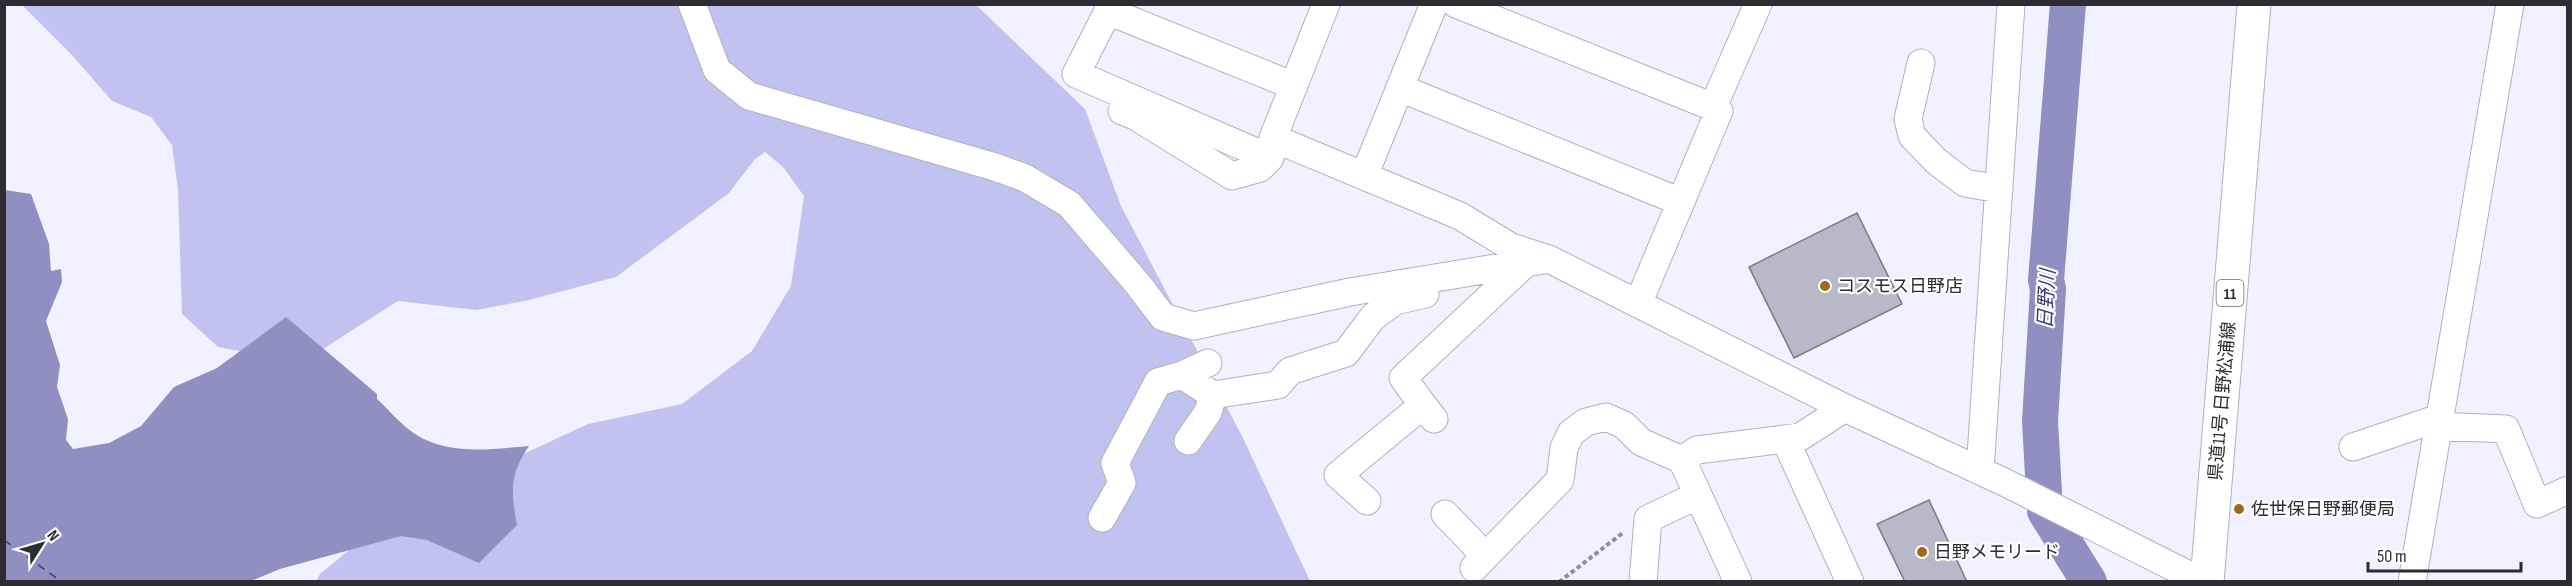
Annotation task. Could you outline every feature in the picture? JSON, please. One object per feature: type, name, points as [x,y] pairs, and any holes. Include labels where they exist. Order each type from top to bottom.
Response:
[{"type":"main road","name":"県道11号 日野松浦線","points":[[2205,582],[2254,4]]},
{"type":"street","points":[[692,4],[717,70],[749,96],[995,167],[1025,178],[1069,204],[1163,317],[1194,326],[1350,292],[1538,261]]},
{"type":"street","points":[[1271,148],[1326,4]]},
{"type":"street","points":[[1364,176],[1434,4]]},
{"type":"street","points":[[1713,107],[1758,4]]},
{"type":"street","points":[[1992,477],[1999,189],[2011,4]]},
{"type":"street","points":[[2412,582],[2510,4]]},
{"type":"street","points":[[1469,7],[1719,111],[1638,304]]},
{"type":"street","points":[[1294,86],[1108,11],[1076,74],[1271,148],[1364,176],[1460,216],[1538,261],[1638,304],[1845,408],[2103,530],[2205,582]]},
{"type":"street","points":[[1911,71],[1908,118],[1912,136],[1936,162],[1965,183],[1999,189]]},
{"type":"street","points":[[1400,88],[1681,202]]},
{"type":"street","points":[[1367,501],[1338,475],[1429,412],[1403,378],[1538,261]]},
{"type":"street","points":[[1182,375],[1213,395],[1278,385],[1290,371],[1346,352],[1373,317],[1395,301],[1429,294],[1436,277]]},
{"type":"street","points":[[1102,518],[1122,483],[1115,463],[1158,382],[1182,375],[1208,363]]},
{"type":"street","points":[[1188,441],[1208,412],[1213,395]]},
{"type":"street","points":[[1682,460],[1697,450],[1800,437],[1845,408]]},
{"type":"street","points":[[1445,514],[1479,563],[1551,492],[1560,480],[1564,448],[1571,433],[1586,422],[1606,417],[1624,425],[1641,442],[1682,460],[1738,582]]},
{"type":"street","points":[[2353,447],[2439,422],[2506,429],[2537,504],[2568,490]]},
{"type":"street","points":[[1785,439],[1850,582]]},
{"type":"street","points":[[1643,582],[1648,519],[1698,495]]},
{"type":"path","points":[[1558,582],[1623,534],[1635,515],[1648,519]]},
{"type":"shaded area","points":[[22,5],[976,5],[1085,109],[1121,206],[1243,438],[1310,581],[316,581],[320,574],[392,515],[588,424],[682,404],[752,351],[791,286],[804,196],[783,167],[765,152],[755,159],[729,193],[616,277],[525,301],[476,310],[398,301],[301,363],[218,347],[182,314],[178,190],[172,145],[151,117],[112,101],[71,54]]},
{"type":"shaded area","points":[[5,190],[31,194],[49,244],[51,271],[61,269],[62,282],[46,321],[60,365],[57,387],[68,419],[66,440],[73,449],[109,443],[141,426],[174,387],[217,368],[286,317],[377,394],[377,399],[400,422],[428,441],[442,446],[470,449],[529,446],[518,466],[513,484],[517,525],[479,563],[427,540],[401,536],[280,569],[251,581],[5,581]]},
{"type":"building","name":"コスモス日野店","points":[[1857,213],[1902,304],[1794,358],[1749,267]]},
{"type":"building","name":"日野メモリード","points":[[1929,500],[1967,582],[1905,582],[1877,524]]},
{"type":"waterway","name":"日野川","points":[[2068,4],[2046,280],[2048,289],[2040,421],[2045,511],[2089,582]]},
{"type":"ferry route","points":[[4,540],[62,582]]},
{"type":"place","name":"コスモス日野店","points":[[1825,286]]},
{"type":"place","name":"佐世保日野郵便局","points":[[2239,509]]},
{"type":"place","name":"日野メモリード","points":[[1922,552]]}]
